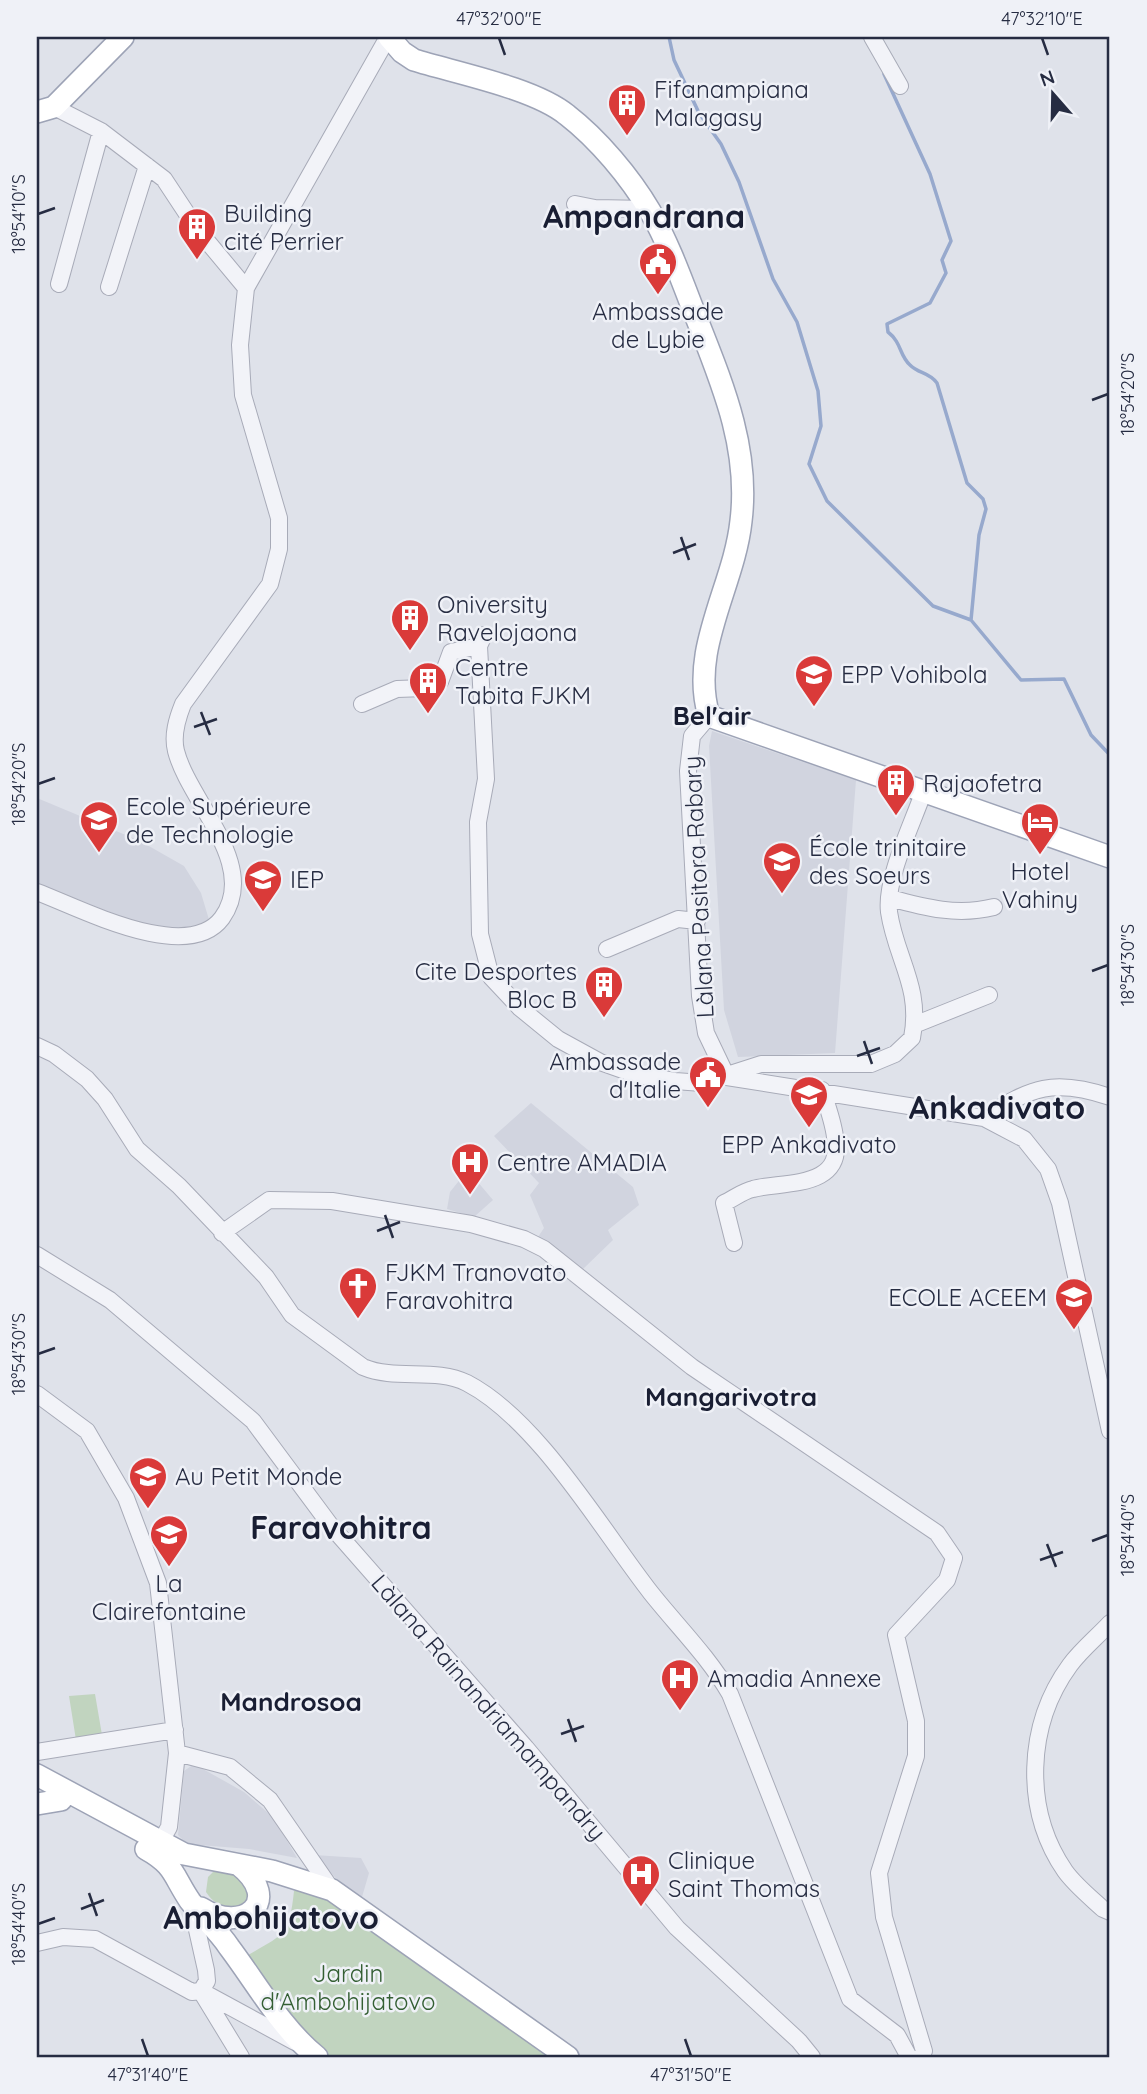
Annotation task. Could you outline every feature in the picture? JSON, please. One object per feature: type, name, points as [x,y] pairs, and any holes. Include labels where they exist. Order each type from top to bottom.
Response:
[{"type":"main road","points":[[45,109],[123,37]]},
{"type":"main road","points":[[389,37],[402,52],[414,60],[551,104],[588,135],[648,209],[678,273],[737,428],[743,496],[741,522],[702,674],[709,716],[1110,857]]},
{"type":"main road","points":[[37,1775],[162,1851],[190,1901],[217,1930],[310,2052]]},
{"type":"main road","points":[[37,1789],[162,1851],[276,1872],[332,1890],[568,2057]]},
{"type":"main road","points":[[37,1804],[61,1800]]},
{"type":"main road","points":[[190,1901],[220,1918],[235,1919],[255,1911],[258,1904],[256,1885],[239,1866]]},
{"type":"street","points":[[37,892],[134,928],[172,937],[190,936],[217,924],[233,895],[234,875],[176,751],[175,727],[183,704],[270,584],[279,549],[279,518],[243,395],[240,345],[246,288],[389,37]]},
{"type":"street","points":[[872,37],[900,86]]},
{"type":"street","points":[[45,109],[101,131],[164,179],[197,229],[246,288]]},
{"type":"street","points":[[59,284],[101,131]]},
{"type":"street","points":[[109,287],[147,166]]},
{"type":"street","points":[[575,204],[595,208],[648,209]]},
{"type":"street","points":[[362,704],[397,689],[425,688],[440,681],[451,653],[481,640],[486,779],[478,822],[480,934],[491,977],[520,1008],[558,1039],[600,1062],[637,1075],[702,1083],[761,1065],[871,1064],[895,1054],[912,1038],[916,1003],[889,911],[892,880],[923,793]]},
{"type":"street","name":"Làlana Pasitora Rabary","points":[[709,716],[692,736],[688,771],[700,996],[706,1033],[727,1077]]},
{"type":"street","points":[[890,898],[946,911],[972,912],[994,907]]},
{"type":"street","points":[[607,949],[678,919],[697,921]]},
{"type":"street","points":[[914,1025],[989,995]]},
{"type":"street","points":[[37,1046],[54,1054],[87,1079],[105,1099],[137,1149],[179,1186],[266,1277],[292,1315],[363,1367],[376,1372],[453,1377],[480,1391],[519,1421],[652,1595],[720,1677],[850,1999],[897,2035],[909,2057]]},
{"type":"street","points":[[727,1077],[822,1090],[984,1118],[1024,1139],[1048,1169],[1060,1203],[1110,1431]]},
{"type":"street","points":[[984,1118],[1021,1094],[1054,1087],[1088,1089],[1110,1097]]},
{"type":"street","points":[[734,1243],[724,1203],[752,1189],[797,1185],[826,1171],[835,1153],[836,1138],[822,1090]]},
{"type":"street","points":[[222,1233],[269,1200],[332,1201],[471,1224],[524,1239],[544,1249],[692,1367],[937,1533],[954,1558],[947,1580],[896,1635],[916,1721],[916,1756],[879,1873],[884,1917],[924,2051],[921,2057]]},
{"type":"street","name":"Làlana Rainandriamampandry","points":[[37,1255],[110,1300],[253,1421],[331,1526],[544,1769],[677,1927],[799,2041],[812,2057]]},
{"type":"street","points":[[37,1394],[87,1431],[126,1498],[158,1583],[177,1753],[169,1827],[162,1851]]},
{"type":"street","points":[[1110,1623],[1069,1666],[1042,1720],[1034,1763],[1039,1815],[1047,1839],[1066,1872],[1102,1909],[1110,1912]]},
{"type":"street","points":[[37,1752],[175,1730]]},
{"type":"street","points":[[177,1753],[230,1768],[270,1800],[332,1890]]},
{"type":"street","points":[[190,1901],[206,1970],[207,1981],[201,1991]]},
{"type":"street","points":[[37,1943],[63,1937],[95,1939],[192,1992],[201,1991],[310,2052]]},
{"type":"street","points":[[201,1991],[242,2057]]},
{"type":"shaded area","name":"École trinitaire des Soeurs","points":[[712,731],[856,780],[835,1053],[738,1057],[724,1010],[709,746]]},
{"type":"shaded area","name":"Ecole Supérieure de Technologie","points":[[37,798],[140,841],[184,866],[201,893],[210,923],[179,933],[134,922],[37,883]]},
{"type":"shaded area","points":[[531,1103],[633,1187],[639,1205],[608,1230],[613,1240],[583,1269],[538,1237],[544,1228],[530,1195],[539,1183],[494,1136]]},
{"type":"shaded area","name":"Centre AMADIA","points":[[471,1174],[493,1200],[474,1217],[447,1209],[450,1192],[462,1177]]},
{"type":"shaded area","points":[[194,1764],[244,1792],[274,1818],[297,1858],[249,1849],[187,1844],[178,1835],[184,1771]]},
{"type":"shaded area","points":[[314,1855],[361,1858],[369,1873],[362,1897],[345,1888]]},
{"type":"green space","points":[[95,1694],[102,1735],[76,1740],[69,1696]]},
{"type":"green space","points":[[229,1870],[246,1878],[249,1904],[236,1907],[220,1905],[206,1892],[208,1877],[213,1872]]},
{"type":"green space","name":"Jardin d'Ambohijatovo","points":[[332,1890],[566,2057],[317,2057],[245,1957],[282,1933],[290,1918],[294,1891]]},
{"type":"waterway","points":[[669,37],[674,60],[699,113],[721,144],[739,182],[773,279],[797,322],[818,391],[821,426],[809,464],[827,501],[933,606],[971,620],[1021,680],[1064,679],[1091,735],[1110,755]]},
{"type":"waterway","points":[[884,74],[930,174],[951,241],[942,260],[946,273],[930,303],[887,324],[888,332],[896,340],[906,361],[937,383],[967,483],[983,499],[986,509],[979,535],[971,620]]},
{"type":"place","name":"Fifanampiana Malagasy","points":[[627,137]]},
{"type":"place","name":"Building cité Perrier","points":[[197,261]]},
{"type":"place","name":"Ambassade de Lybie","points":[[658,296]]},
{"type":"place","name":"Oniversity Ravelojaona","points":[[410,652]]},
{"type":"place","name":"EPP Vohibola","points":[[814,708]]},
{"type":"place","name":"Centre Tabita FJKM","points":[[428,715]]},
{"type":"place","name":"Rajaofetra","points":[[896,817]]},
{"type":"place","name":"Ecole Supérieure de Technologie","points":[[99,854]]},
{"type":"place","name":"Hotel Vahiny","points":[[1040,856]]},
{"type":"place","name":"École trinitaire des Soeurs","points":[[782,895]]},
{"type":"place","name":"IEP","points":[[263,913]]},
{"type":"place","name":"Cite Desportes Bloc B","points":[[604,1019]]},
{"type":"place","name":"Ambassade d'Italie","points":[[708,1109]]},
{"type":"place","name":"EPP Ankadivato","points":[[809,1129]]},
{"type":"place","name":"Centre AMADIA","points":[[470,1196]]},
{"type":"place","name":"FJKM Tranovato Faravohitra","points":[[358,1320]]},
{"type":"place","name":"ECOLE ACEEM","points":[[1074,1331]]},
{"type":"place","name":"Au Petit Monde","points":[[148,1510]]},
{"type":"place","name":"La Clairefontaine","points":[[169,1568]]},
{"type":"place","name":"Amadia Annexe","points":[[680,1712]]},
{"type":"place","name":"Clinique Saint Thomas","points":[[641,1908]]},
{"type":"district","name":"Ampandrana","points":[[644,216]]},
{"type":"district","name":"Bel'air","points":[[712,715]]},
{"type":"district","name":"Ankadivato","points":[[997,1107]]},
{"type":"district","name":"Mangarivotra","points":[[731,1396]]},
{"type":"district","name":"Faravohitra","points":[[341,1527]]},
{"type":"district","name":"Mandrosoa","points":[[291,1701]]},
{"type":"district","name":"Ambohijatovo","points":[[271,1917]]}]
